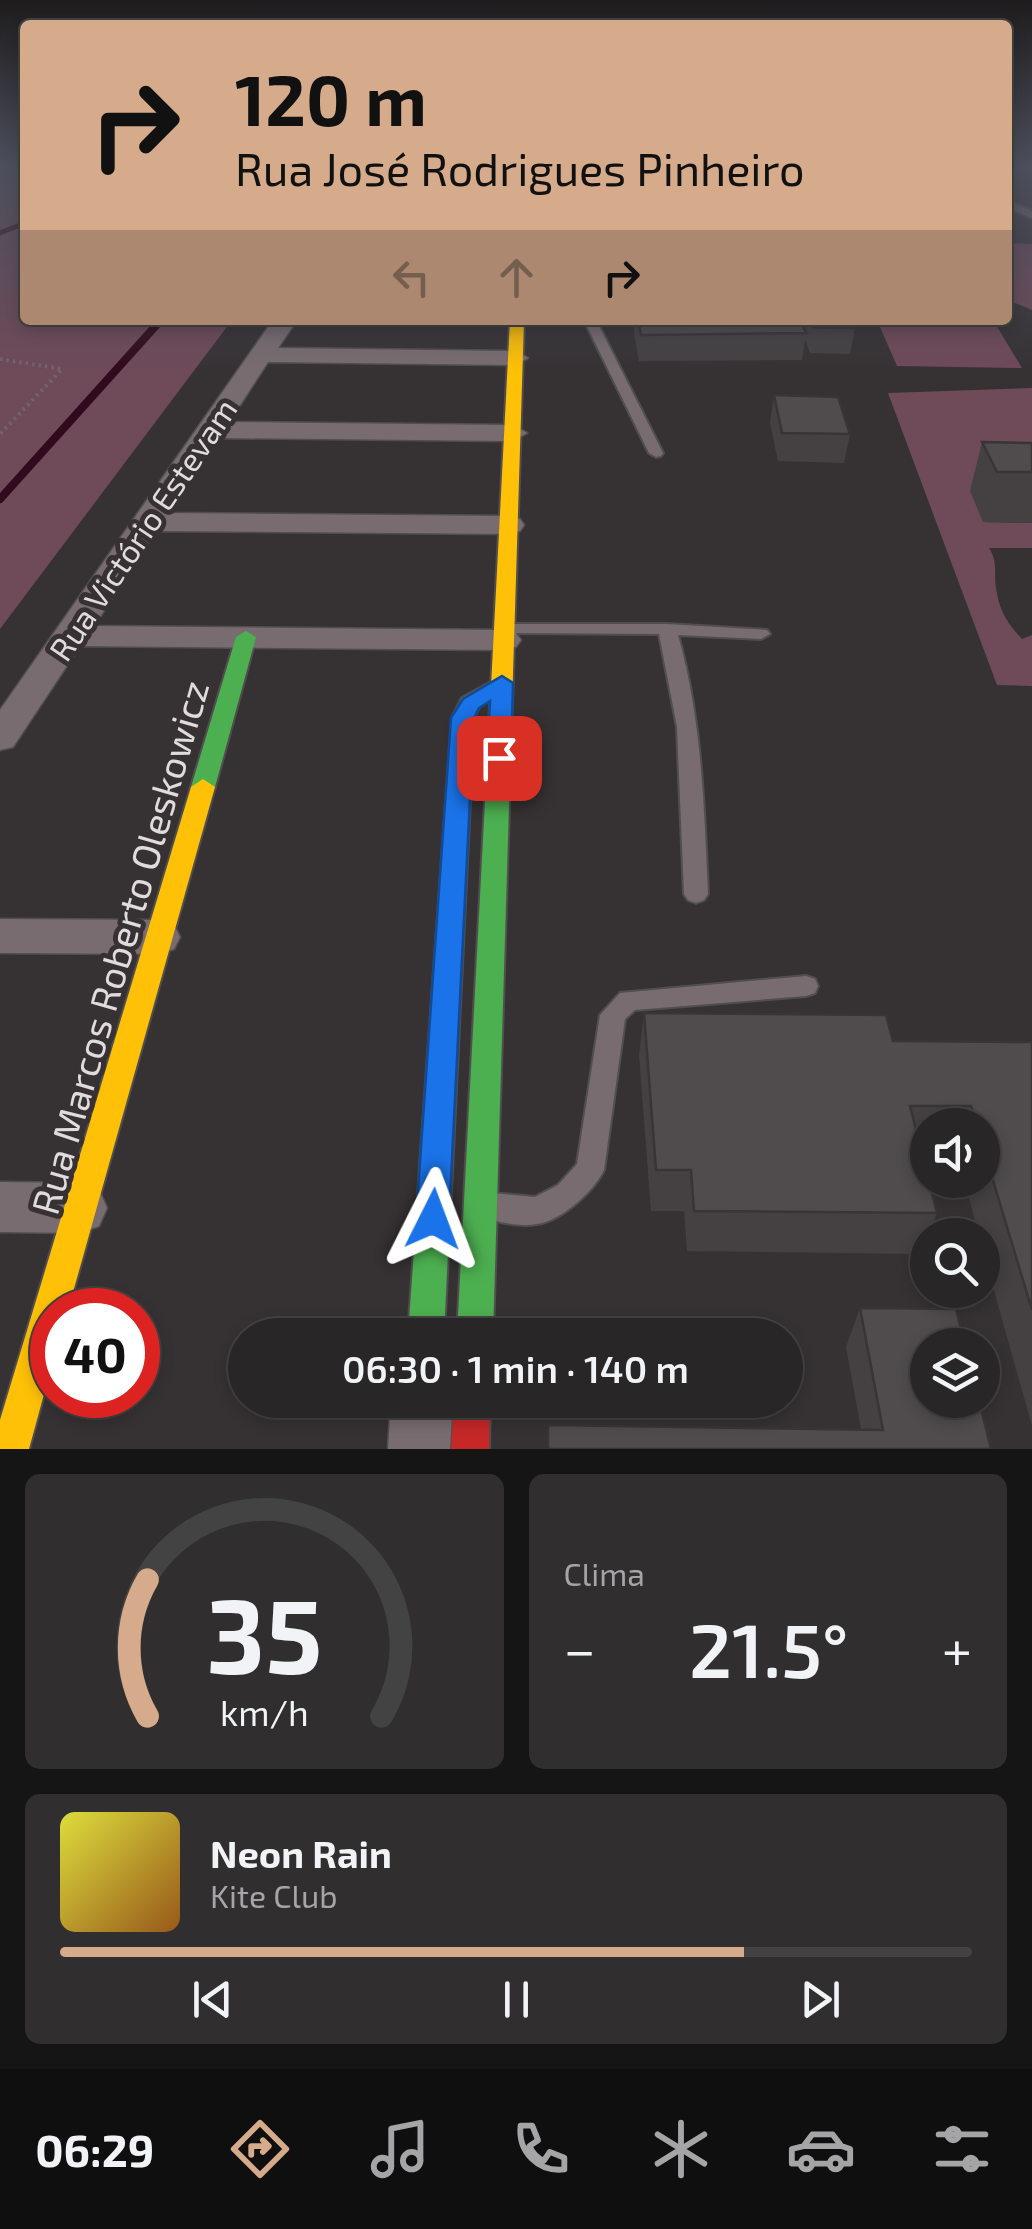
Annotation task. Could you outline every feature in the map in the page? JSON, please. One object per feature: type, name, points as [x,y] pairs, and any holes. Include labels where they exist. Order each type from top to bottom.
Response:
[{"type":"main road","points":[[476,1318],[517,325]]},
{"type":"main road","name":"Rua Marcos Roberto Oleskowicz","points":[[10,1449],[246,638]]},
{"type":"main road","points":[[427,1318],[463,718],[470,704],[502,683]]},
{"type":"main road","points":[[470,1449],[471,1418]]},
{"type":"street","name":"Rua Victório Estevam","points":[[0,738],[281,325]]},
{"type":"street","points":[[260,355],[516,358]]},
{"type":"street","points":[[210,430],[512,433]]},
{"type":"street","points":[[147,522],[509,525]]},
{"type":"street","points":[[69,636],[504,635]]},
{"type":"street","points":[[0,936],[158,937]]},
{"type":"street","points":[[0,1207],[80,1208]]},
{"type":"street","points":[[419,1449],[421,1418]]},
{"type":"lane","points":[[592,325],[656,453]]},
{"type":"lane","points":[[667,629],[678,661],[692,782],[696,894]]},
{"type":"lane","points":[[504,635],[667,629],[761,634]]},
{"type":"lane","points":[[480,1206],[538,1211],[568,1194],[590,1170],[613,1015],[629,1000],[806,986]]},
{"type":"path","points":[[0,359],[62,369],[0,434]]},
{"type":"shaded area","points":[[0,236],[20,236],[20,325],[228,325],[0,629]]},
{"type":"shaded area","points":[[1012,243],[1032,244],[1032,310],[1012,302]]},
{"type":"shaded area","points":[[879,325],[996,325],[1022,368],[897,366]]},
{"type":"shaded area","points":[[1032,388],[1032,492],[983,522],[1032,523],[1032,548],[989,548],[995,563],[997,596],[1005,616],[1022,639],[1032,635],[1032,686],[997,685],[888,393]]},
{"type":"building","points":[[639,325],[802,325],[806,333],[641,335]]},
{"type":"building","points":[[854,325],[855,328],[814,327]]},
{"type":"building","points":[[774,395],[838,397],[850,434],[782,433]]},
{"type":"building","points":[[982,442],[1032,443],[1032,472],[997,472]]},
{"type":"building","points":[[644,1013],[886,1015],[893,1041],[1032,1042],[1032,1310],[998,1198],[1000,1108],[910,1106],[910,1198],[933,1198],[937,1213],[694,1211],[691,1170],[656,1170]]},
{"type":"building","points":[[860,1308],[956,1309],[961,1328],[910,1328],[910,1418],[983,1418],[991,1449],[548,1449],[548,1425],[883,1430]]},
{"type":"waterway","points":[[0,499],[157,325]]},
{"type":"traffic: fast","points":[[203,787],[246,637]]},
{"type":"traffic: fast","points":[[427,1318],[463,718],[470,703],[502,683]]},
{"type":"traffic: fast","points":[[476,1318],[501,706]]},
{"type":"traffic: slow","points":[[501,706],[517,325]]},
{"type":"traffic: slow","points":[[10,1449],[203,787]]},
{"type":"traffic: jam","points":[[470,1449],[471,1418]]},
{"type":"route","points":[[433,1219],[463,718],[470,704],[502,683],[499,758]]}]
